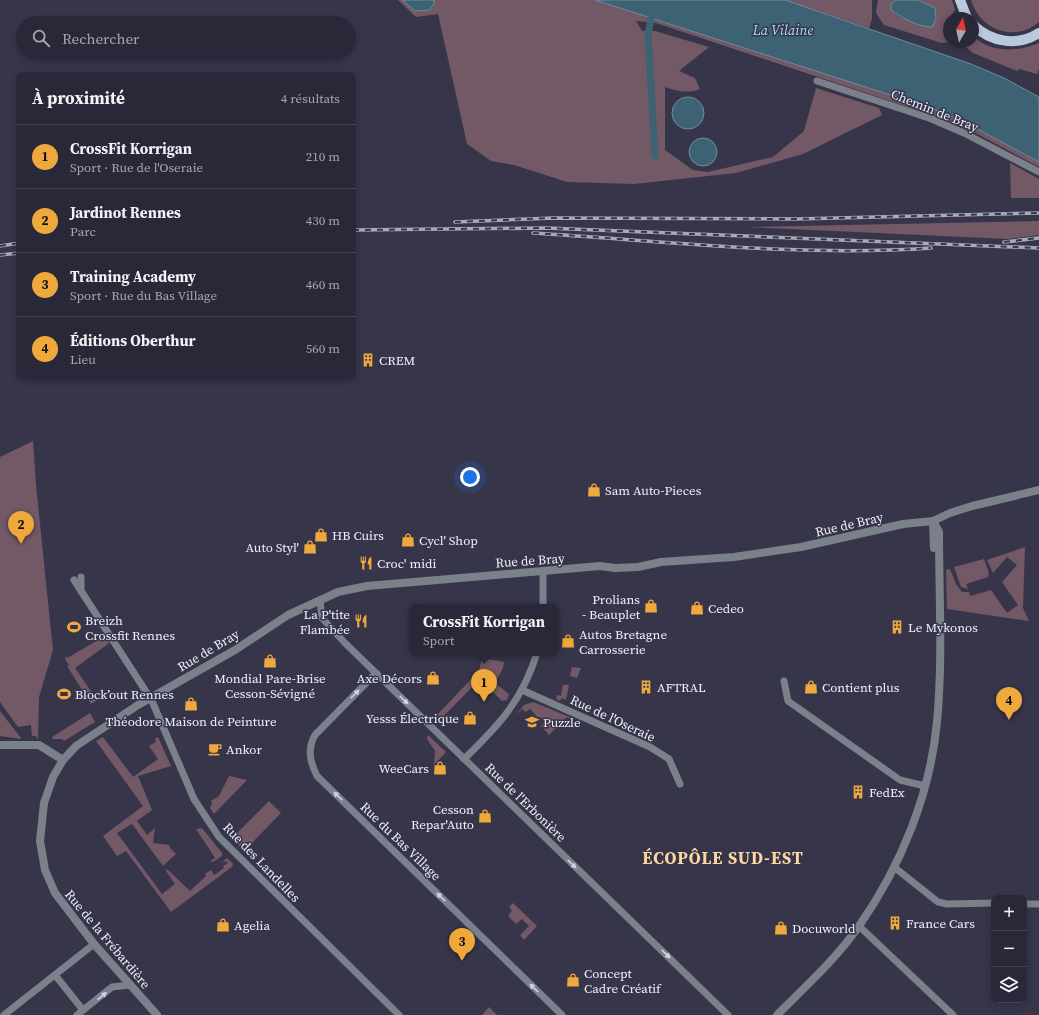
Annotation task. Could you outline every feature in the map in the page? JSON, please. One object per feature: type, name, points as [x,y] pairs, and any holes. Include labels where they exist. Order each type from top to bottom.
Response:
[{"type":"main road","points":[[960,0],[965,12]]},
{"type":"main road","points":[[979,29],[992,38],[1007,42],[1023,40],[1039,33]]},
{"type":"street","name":"Chemin de Bray","points":[[817,81],[936,121],[964,133],[1039,172]]},
{"type":"street","name":"Rue de Bray","points":[[63,760],[76,746],[91,735],[150,697],[234,650],[288,614],[338,592],[367,586],[600,566],[615,568],[630,567],[661,562],[734,557],[821,543],[903,524],[934,521],[944,515],[972,506],[1039,490]]},
{"type":"street","points":[[777,1015],[818,974],[859,926],[894,867],[911,829],[925,786],[933,751],[940,673],[939,613],[933,533],[934,521]]},
{"type":"street","points":[[542,572],[543,604]]},
{"type":"street","name":"Rue des Landelles","points":[[78,578],[81,591],[150,697],[193,797],[219,837],[399,1015]]},
{"type":"street","name":"Rue de l'Erbonière","points":[[320,600],[322,618],[376,673],[728,1015]]},
{"type":"street","points":[[464,759],[498,726],[511,709],[522,690],[535,656]]},
{"type":"street","name":"Rue du Bas Village","points":[[376,673],[314,735],[311,741],[310,757],[317,776],[562,1015]]},
{"type":"street","points":[[784,681],[788,701],[900,780],[925,786]]},
{"type":"street","name":"Rue de l'Oseraie","points":[[522,690],[650,747],[669,759],[680,784]]},
{"type":"street","points":[[0,745],[39,745],[63,760]]},
{"type":"street","name":"Rue de la Frébardière","points":[[63,760],[53,777],[44,803],[40,840],[45,870],[55,892],[94,944],[157,1015]]},
{"type":"street","points":[[894,867],[938,902],[947,904],[991,903]]},
{"type":"street","points":[[1027,904],[1039,904]]},
{"type":"street","points":[[859,926],[952,1015]]},
{"type":"street","points":[[4,1015],[94,944]]},
{"type":"street","points":[[55,975],[83,1010]]},
{"type":"street","points":[[77,1015],[112,987],[130,985]]},
{"type":"shaded area","points":[[398,0],[595,0],[934,109],[970,125],[1039,162],[1039,167],[968,129],[932,115],[656,23],[636,21],[642,31],[655,31],[709,47],[679,71],[695,78],[700,89],[696,91],[682,91],[665,87],[665,150],[693,170],[708,172],[773,157],[804,131],[816,88],[879,108],[882,115],[803,154],[736,173],[634,184],[567,182],[514,165],[491,161],[467,144],[438,14],[416,17]]},
{"type":"shaded area","points":[[785,0],[872,0],[872,19],[869,28]]},
{"type":"shaded area","points":[[878,0],[897,0],[891,3],[891,10],[900,17],[914,22],[935,8],[918,0],[952,0],[955,10],[954,12],[943,12],[942,43],[884,25],[876,13]]},
{"type":"shaded area","points":[[971,0],[1039,0],[1039,22],[1019,32],[1009,32],[990,26],[982,19],[979,15],[979,12],[975,10]]},
{"type":"shaded area","points":[[979,41],[988,46],[1004,49],[1022,48],[1039,43],[1039,69],[1037,74],[1019,69],[1017,71],[973,53],[967,48],[979,48]]},
{"type":"shaded area","points":[[1010,163],[1039,179],[1039,198],[1011,198]]},
{"type":"shaded area","points":[[1039,221],[1039,235],[1008,239],[746,227]]},
{"type":"shaded area","points":[[33,441],[36,485],[53,650],[39,697],[38,740],[36,736],[32,736],[31,725],[18,727],[0,702],[0,457]]},
{"type":"shaded area","points":[[1025,547],[1023,608],[1029,621],[947,609],[946,570],[950,569],[956,584],[962,592],[969,592],[970,596],[991,590],[1007,613],[1018,605],[1002,582],[1017,565],[1007,557],[993,573],[987,560]]},
{"type":"shaded area","points":[[984,559],[989,573],[988,577],[966,584],[968,589],[961,587],[954,567]]},
{"type":"shaded area","points":[[105,636],[110,642],[75,668],[97,700],[91,704],[67,666],[69,665],[65,659],[66,656],[67,658]]},
{"type":"shaded area","points":[[482,658],[504,662],[503,668],[495,683],[509,694],[507,700],[502,701],[480,679],[438,722],[434,718],[479,671]]},
{"type":"shaded area","points":[[572,667],[581,668],[577,678],[570,676]]},
{"type":"shaded area","points":[[563,685],[569,685],[566,700],[562,698],[560,701],[556,699],[557,695],[561,696]]},
{"type":"shaded area","points":[[533,702],[570,717],[572,720],[571,721],[567,717],[549,735],[541,726],[545,721],[540,717],[537,717],[530,709],[526,712],[522,709],[515,716],[524,705]]},
{"type":"shaded area","points":[[0,711],[21,738],[21,739],[0,736]]},
{"type":"shaded area","points":[[90,713],[95,722],[64,741],[62,739],[53,739],[52,737]]},
{"type":"shaded area","points":[[428,735],[446,752],[434,765],[435,751],[427,739]]},
{"type":"shaded area","points":[[103,737],[133,777],[158,759],[149,746],[156,742],[155,739],[158,737],[171,766],[138,776],[152,810],[137,821],[147,835],[155,828],[153,843],[169,845],[176,854],[163,866],[132,824],[117,833],[162,894],[175,884],[166,871],[167,869],[190,891],[206,876],[205,874],[211,870],[214,875],[224,868],[223,866],[228,863],[226,861],[221,863],[227,858],[233,864],[232,867],[171,912],[126,851],[117,856],[103,836],[143,806],[96,741]]},
{"type":"shaded area","points":[[229,776],[247,780],[214,814],[210,808],[212,804],[211,801],[219,796]]},
{"type":"shaded area","points":[[269,801],[281,813],[244,851],[232,838]]},
{"type":"shaded area","points":[[202,828],[222,853],[222,856],[213,862],[210,861],[215,858],[196,829]]},
{"type":"shaded area","points":[[513,903],[537,926],[524,940],[520,935],[529,926],[522,919],[516,924],[508,916],[512,910],[509,907]]},
{"type":"shaded area","points":[[489,1007],[497,1015],[482,1015]]},
{"type":"water","points":[[402,0],[434,0],[434,4],[429,10],[415,11]]},
{"type":"water","name":"La Vilaine","points":[[595,0],[785,0],[971,64],[1004,78],[1039,97],[1039,162],[970,125],[934,109]]},
{"type":"water","points":[[897,0],[918,0],[935,8],[936,20],[932,27],[910,22],[891,10],[891,3]]},
{"type":"water","points":[[685,97],[691,97],[701,104],[704,113],[703,119],[697,126],[691,129],[685,129],[675,122],[672,116],[672,110],[679,100]]},
{"type":"water","points":[[703,138],[713,142],[717,152],[713,162],[703,166],[693,162],[689,152],[693,142]]},
{"type":"waterway","points":[[651,19],[648,34],[655,156]]},
{"type":"railway","points":[[455,222],[554,218],[796,219],[1039,213]]},
{"type":"railway","points":[[356,230],[546,228],[1039,248]]},
{"type":"railway","points":[[533,233],[682,244],[832,251],[931,248]]},
{"type":"railway","points":[[1004,242],[1039,238]]},
{"type":"railway","points":[[0,246],[16,243]]},
{"type":"railway","points":[[0,255],[16,253]]},
{"type":"place","name":"CREM","points":[[368,360]]},
{"type":"place","name":"Sam Auto-Pieces","points":[[594,490]]},
{"type":"place","name":"HB Cuirs","points":[[321,535]]},
{"type":"place","name":"Cycl' Shop","points":[[408,540]]},
{"type":"place","name":"Jardinot Rennes","points":[[21,544]]},
{"type":"place","name":"Auto Styl'","points":[[310,547]]},
{"type":"place","name":"Croc' midi","points":[[366,563]]},
{"type":"place","name":"Prolians - Beauplet","points":[[651,606]]},
{"type":"place","name":"Cedeo","points":[[697,608]]},
{"type":"place","name":"La P'tite Flambée","points":[[361,621]]},
{"type":"place","name":"Breizh Crossfit Rennes","points":[[74,627]]},
{"type":"place","name":"Le Mykonos","points":[[897,627]]},
{"type":"place","name":"Autos Bretagne Carrosserie","points":[[568,641]]},
{"type":"place","name":"Mondial Pare-Brise Cesson-Sévigné","points":[[270,661]]},
{"type":"place","name":"Axe Décors","points":[[433,678]]},
{"type":"place","name":"AFTRAL","points":[[646,687]]},
{"type":"place","name":"Contient plus","points":[[811,687]]},
{"type":"place","name":"Block’out Rennes","points":[[64,694]]},
{"type":"place","name":"CrossFit Korrigan","points":[[484,702]]},
{"type":"place","name":"Théodore Maison de Peinture","points":[[191,704]]},
{"type":"place","name":"Yesss Électrique","points":[[470,718]]},
{"type":"place","name":"Éditions Oberthur","points":[[1009,720]]},
{"type":"place","name":"Puzzle","points":[[532,722]]},
{"type":"place","name":"Ankor","points":[[215,749]]},
{"type":"place","name":"WeeCars","points":[[440,768]]},
{"type":"place","name":"FedEx","points":[[858,792]]},
{"type":"place","name":"Cesson Repar'Auto","points":[[485,816]]},
{"type":"place","name":"France Cars","points":[[895,923]]},
{"type":"place","name":"Agelia","points":[[223,925]]},
{"type":"place","name":"Docuworld","points":[[781,928]]},
{"type":"place","name":"Training Academy","points":[[462,961]]},
{"type":"place","name":"Concept Cadre Créatif","points":[[573,980]]},
{"type":"district","name":"ÉCOPÔLE SUD-EST","points":[[723,858]]}]
